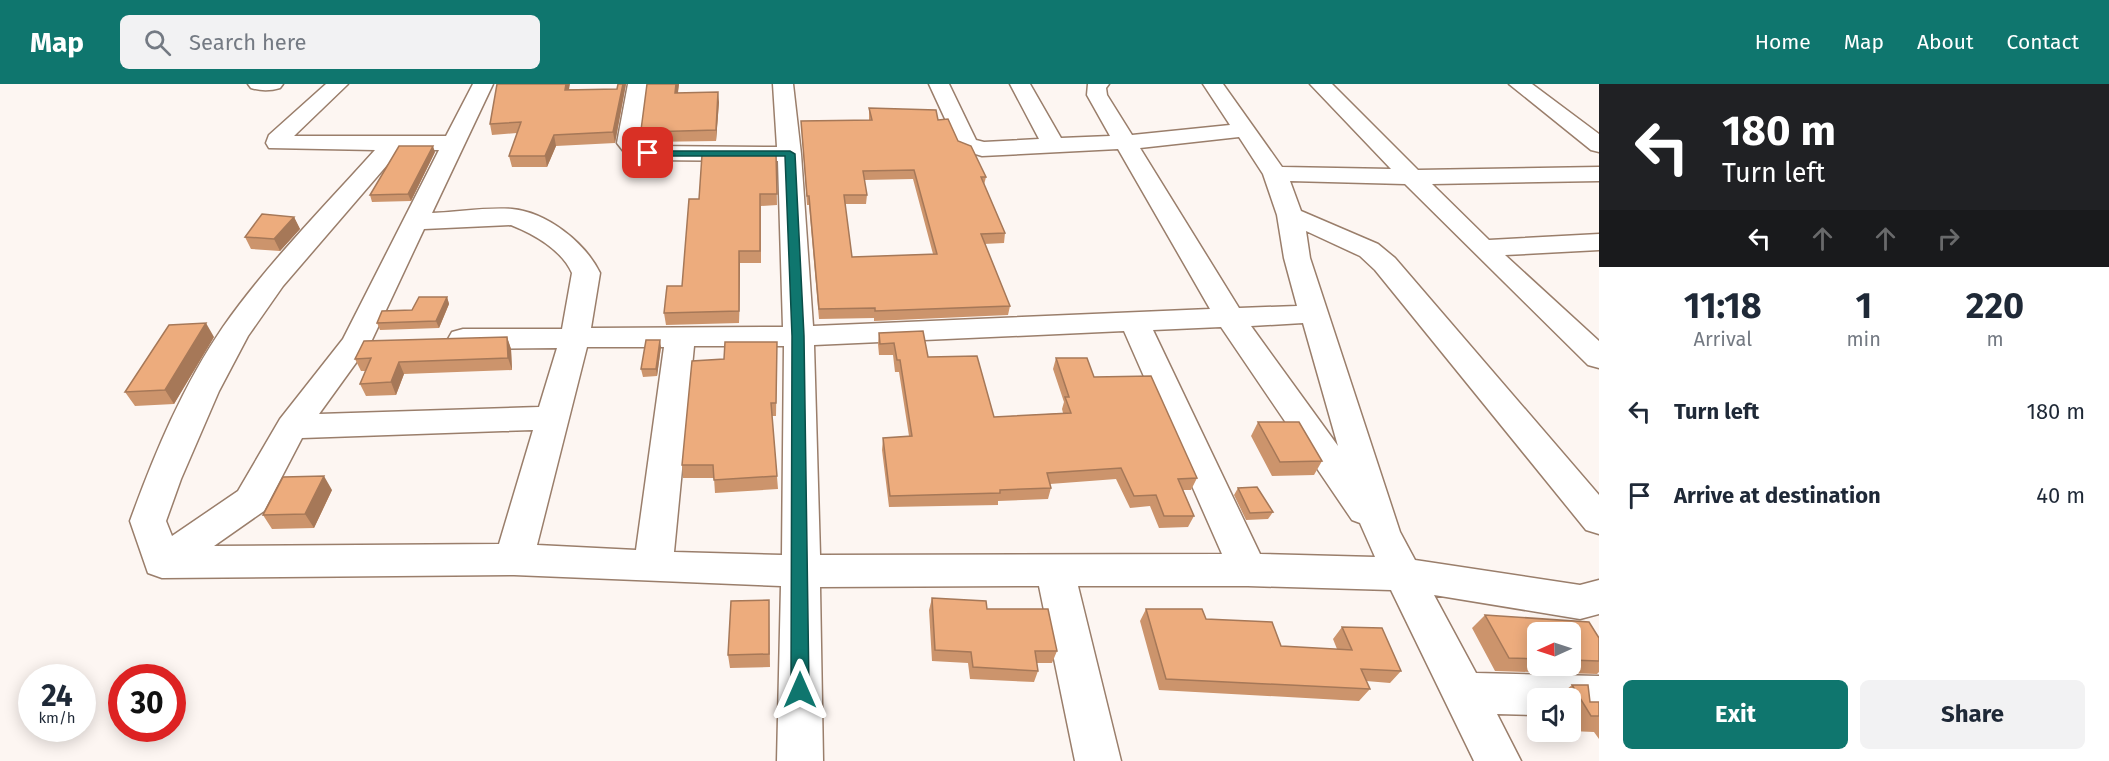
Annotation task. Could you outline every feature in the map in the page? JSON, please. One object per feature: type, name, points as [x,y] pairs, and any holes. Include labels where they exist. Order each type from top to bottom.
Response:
[{"type":"street","points":[[258,84],[273,84]]},
{"type":"street","points":[[338,84],[277,140],[278,143],[455,143]]},
{"type":"street","points":[[162,562],[251,501],[292,427],[374,342],[415,222],[483,84]]},
{"type":"street","points":[[639,84],[628,143],[632,147],[648,153],[790,154]]},
{"type":"street","points":[[783,84],[790,154],[798,336],[800,761]]},
{"type":"street","points":[[939,84],[968,144],[982,149],[1192,138],[1244,130]]},
{"type":"street","points":[[1020,84],[1054,146]]},
{"type":"street","points":[[1099,84],[1096,87],[1097,95],[1230,318],[1382,533]]},
{"type":"street","points":[[1213,84],[1275,174],[1290,215],[1297,258],[1382,533],[1400,574],[1498,761]]},
{"type":"street","points":[[1320,84],[1482,248],[1599,358]]},
{"type":"street","points":[[1519,84],[1599,145]]},
{"type":"street","points":[[162,562],[148,521],[194,410],[224,353],[273,280],[393,144]]},
{"type":"street","points":[[1275,174],[1411,177],[1599,174]]},
{"type":"street","points":[[1290,215],[1369,250],[1385,264],[1599,520]]},
{"type":"street","points":[[415,222],[512,218],[533,224],[584,264],[586,273],[575,336],[514,559]]},
{"type":"street","points":[[1482,248],[1599,242]]},
{"type":"street","points":[[437,340],[575,336],[680,338],[798,336],[1314,314]]},
{"type":"street","points":[[1135,322],[1248,570]]},
{"type":"street","points":[[653,567],[680,338]]},
{"type":"street","points":[[292,427],[553,418]]},
{"type":"street","points":[[162,562],[514,559],[653,567],[800,571],[1248,570],[1400,574],[1593,603]]},
{"type":"street","points":[[1055,571],[1098,761]]},
{"type":"street","points":[[1464,693],[1599,696]]},
{"type":"building","points":[[497,84],[566,84],[565,90],[617,89],[618,84],[623,84],[613,132],[554,135],[545,156],[509,156],[521,122],[490,124]]},
{"type":"building","points":[[647,84],[676,84],[675,93],[718,92],[716,130],[646,132],[641,130]]},
{"type":"building","points":[[869,108],[936,110],[938,120],[948,119],[958,141],[971,146],[986,177],[981,177],[1005,233],[981,234],[1010,306],[875,311],[875,308],[819,309],[801,121],[872,120]],"holes":[[[914,170],[937,254],[852,257],[844,195],[867,195],[863,171]]]},
{"type":"building","points":[[399,146],[433,146],[408,194],[370,195]]},
{"type":"building","points":[[776,154],[777,194],[760,194],[760,251],[739,251],[739,311],[664,313],[667,286],[682,286],[689,199],[699,199],[702,155]]},
{"type":"building","points":[[262,214],[294,217],[274,239],[245,237]]},
{"type":"building","points":[[419,297],[447,297],[436,321],[377,323],[382,311],[412,310]]},
{"type":"building","points":[[206,323],[165,390],[125,392],[169,325]]},
{"type":"building","points":[[923,331],[928,357],[977,356],[994,417],[1071,413],[1065,397],[1069,397],[1056,358],[1087,358],[1094,377],[1151,376],[1197,478],[1178,479],[1194,516],[1164,516],[1156,495],[1134,496],[1121,468],[1047,473],[1051,488],[1000,490],[1000,493],[890,496],[883,438],[912,436],[900,360],[897,360],[894,343],[880,344],[879,333]]},
{"type":"building","points":[[507,337],[508,358],[399,362],[391,382],[360,384],[371,358],[355,359],[364,341]]},
{"type":"building","points":[[646,340],[660,340],[656,369],[641,369]]},
{"type":"building","points":[[725,342],[777,342],[776,403],[771,403],[777,476],[714,480],[713,465],[682,465],[692,361],[724,359]]},
{"type":"building","points":[[1258,422],[1299,422],[1322,461],[1280,462]]},
{"type":"building","points":[[324,476],[305,514],[263,515],[283,477]]},
{"type":"building","points":[[1257,487],[1273,512],[1250,513],[1238,488]]},
{"type":"building","points":[[932,598],[986,601],[987,609],[1048,609],[1057,651],[1035,651],[1038,671],[973,667],[971,652],[935,650]]},
{"type":"building","points":[[769,600],[769,654],[728,655],[731,601]]},
{"type":"building","points":[[1146,609],[1202,609],[1206,619],[1272,622],[1281,646],[1352,650],[1342,627],[1382,628],[1401,671],[1361,669],[1370,689],[1166,679]]},
{"type":"building","points":[[1485,615],[1589,622],[1599,638],[1599,661],[1581,660],[1581,622],[1527,622],[1527,659],[1509,658]]},
{"type":"building","points":[[1572,685],[1588,685],[1590,702],[1599,702],[1599,716],[1591,716],[1581,700],[1581,688],[1574,688]]},
{"type":"route","points":[[648,153],[790,154],[798,336],[800,690]]}]
